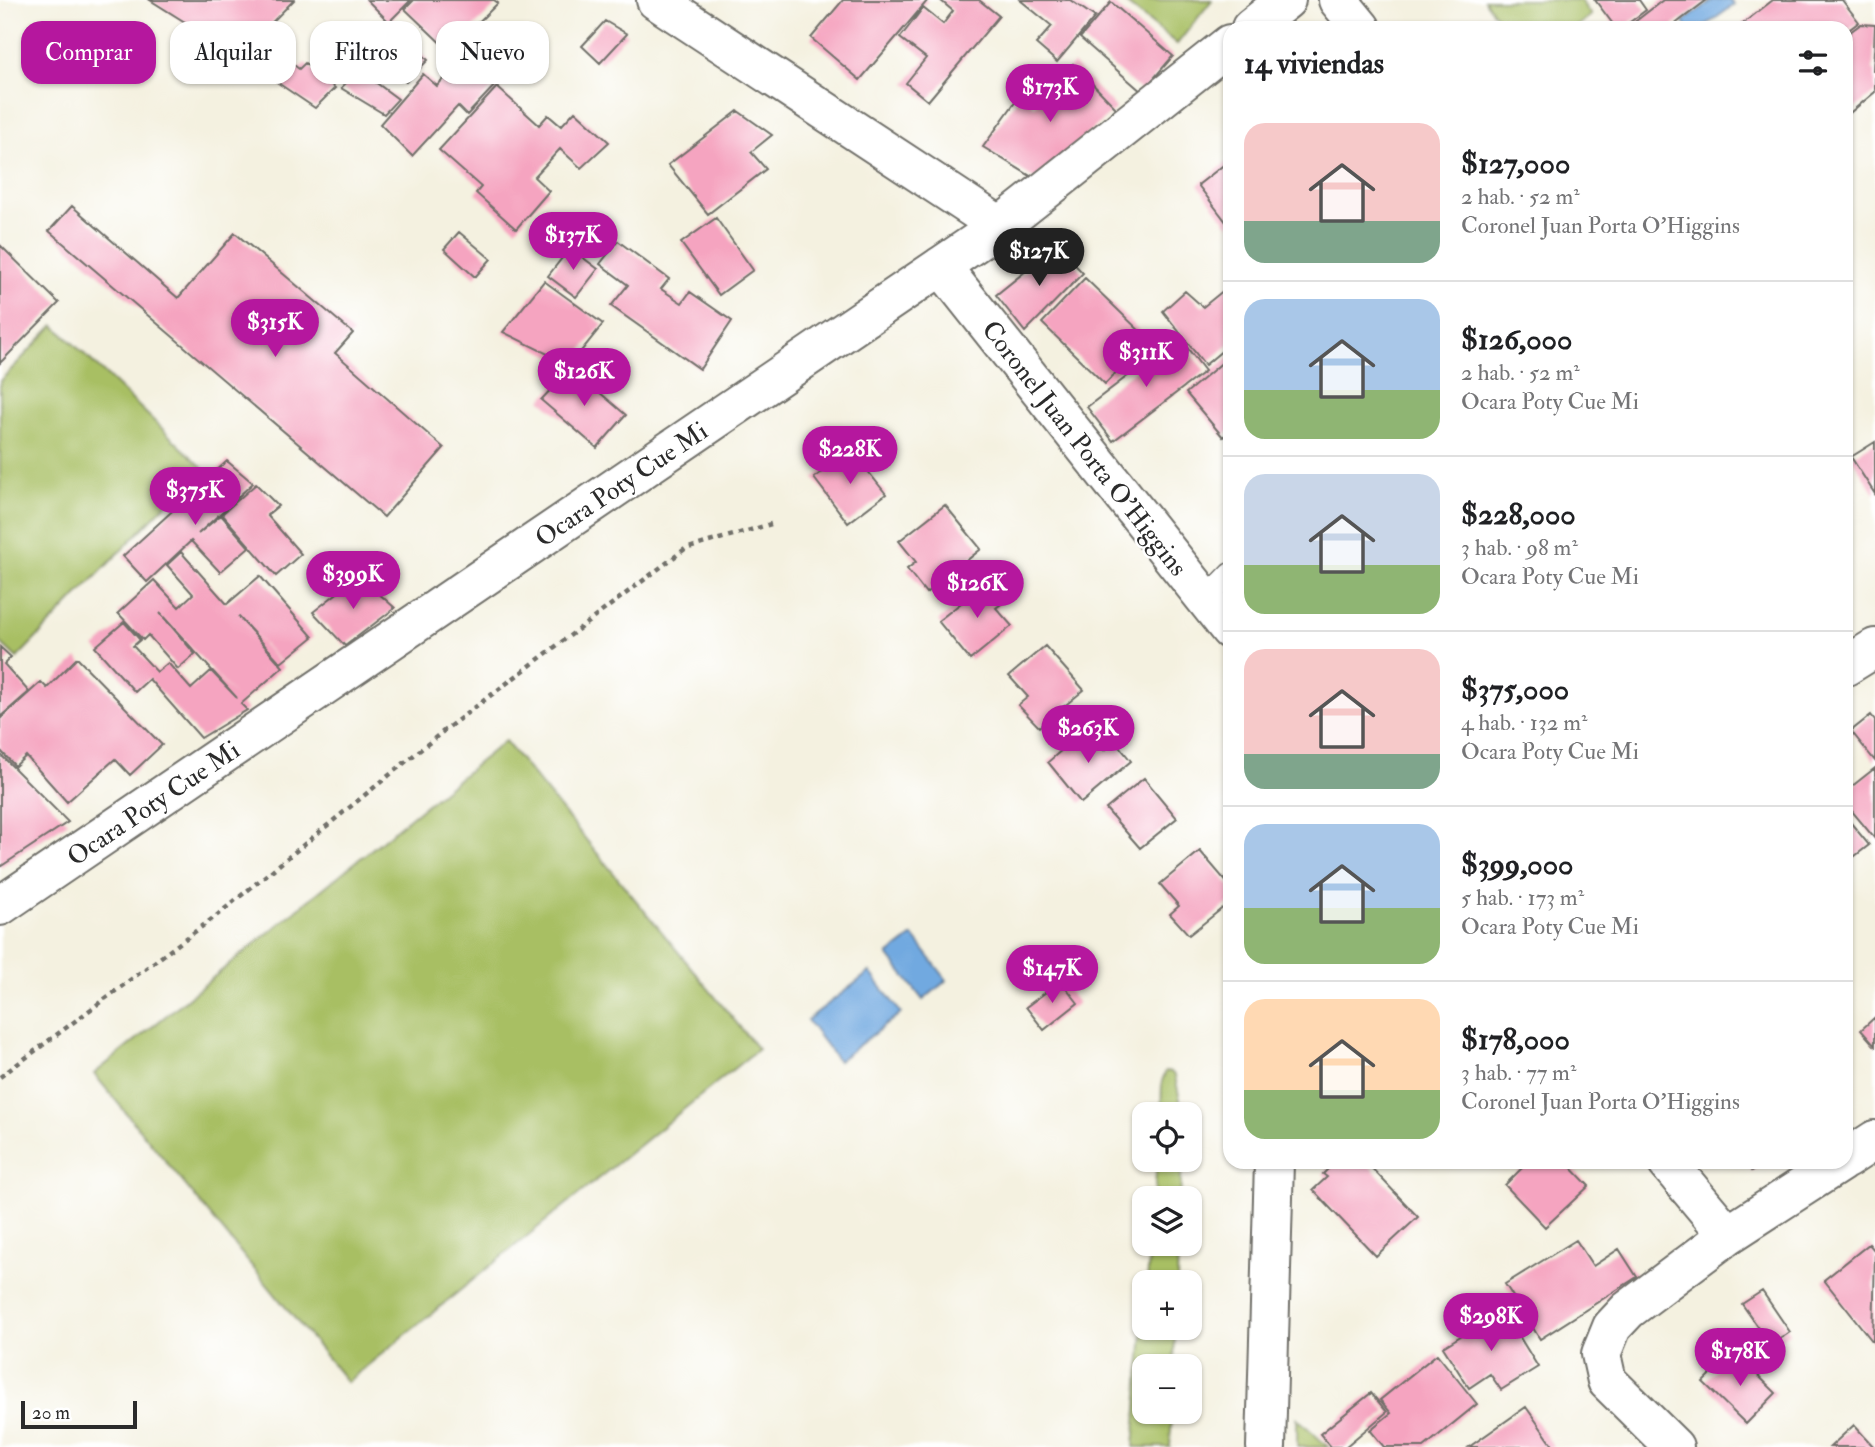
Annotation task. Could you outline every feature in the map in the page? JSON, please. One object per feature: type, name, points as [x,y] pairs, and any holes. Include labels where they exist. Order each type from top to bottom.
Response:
[{"type":"street","points":[[656,0],[1000,226]]},
{"type":"street","points":[[1260,21],[1286,0]]},
{"type":"street","points":[[1338,0],[1355,21]]},
{"type":"street","name":"Ocara Poty Cue Mi","points":[[0,906],[1000,226],[1223,50]]},
{"type":"street","name":"Coronel Juan Porta O'Higgins","points":[[941,266],[1218,587],[1223,605]]},
{"type":"street","points":[[1853,662],[1875,648]]},
{"type":"street","points":[[1853,1154],[1875,1140]]},
{"type":"street","points":[[1266,1447],[1275,1169]]},
{"type":"street","points":[[1673,1169],[1728,1235]]},
{"type":"street","points":[[1674,1447],[1607,1381],[1601,1354],[1612,1327],[1628,1310],[1728,1235],[1830,1169]]},
{"type":"path","points":[[0,1077],[216,916],[446,729],[685,550],[771,524]]},
{"type":"green space","points":[[1122,0],[1212,0],[1177,44]]},
{"type":"green space","points":[[1484,0],[1580,0],[1591,15],[1584,21],[1500,21]]},
{"type":"green space","points":[[54,325],[202,467],[17,658],[0,642],[0,381]]},
{"type":"green space","points":[[505,741],[758,1049],[347,1382],[94,1074]]},
{"type":"green space","points":[[1166,1071],[1175,1076],[1180,1102],[1161,1102],[1162,1081]]},
{"type":"green space","points":[[1156,1172],[1181,1172],[1181,1186],[1155,1186]]},
{"type":"green space","points":[[1149,1256],[1178,1256],[1177,1270],[1148,1270]]},
{"type":"green space","points":[[1142,1340],[1175,1340],[1174,1354],[1141,1354]]},
{"type":"green space","points":[[1297,1418],[1328,1447],[1297,1447]]},
{"type":"green space","points":[[1136,1424],[1171,1424],[1170,1447],[1134,1447]]},
{"type":"water","points":[[1713,0],[1730,0],[1734,5],[1712,21],[1684,21]]},
{"type":"water","points":[[913,936],[947,980],[923,1000],[888,955]]},
{"type":"water","points":[[870,972],[901,1013],[838,1061],[807,1020]]},
{"type":"building","points":[[150,0],[294,0],[273,21],[183,21]]},
{"type":"building","points":[[367,0],[411,0],[390,21]]},
{"type":"building","points":[[414,0],[494,0],[498,3],[480,21],[436,21],[436,39],[422,25],[422,21],[418,21],[405,9]]},
{"type":"building","points":[[843,0],[928,0],[860,80],[811,38]]},
{"type":"building","points":[[940,0],[979,0],[999,16],[928,101],[906,83],[926,58],[900,38],[923,8],[943,24],[953,11]]},
{"type":"building","points":[[1020,0],[1070,0],[1095,17],[1057,62],[1036,44],[1052,26]]},
{"type":"building","points":[[1595,0],[1639,0],[1646,10],[1631,21],[1611,21]]},
{"type":"building","points":[[1663,0],[1707,0],[1679,21],[1636,21]]},
{"type":"building","points":[[1773,0],[1842,0],[1859,22],[1853,27],[1853,21],[1746,21]]},
{"type":"building","points":[[1111,2],[1173,56],[1142,92],[1080,38]]},
{"type":"building","points":[[605,21],[627,34],[600,63],[582,46]]},
{"type":"building","points":[[1861,24],[1875,25],[1875,92],[1853,110],[1853,30]]},
{"type":"building","points":[[422,54],[428,60],[422,66]]},
{"type":"building","points":[[305,63],[310,67],[310,84],[330,84],[335,88],[315,108],[279,84],[296,84],[296,67],[299,69]]},
{"type":"building","points":[[1073,64],[1116,108],[1037,180],[983,147],[1021,94],[1034,106]]},
{"type":"building","points":[[423,74],[437,86],[496,84],[467,115],[458,106],[412,156],[380,124],[414,84],[422,84]]},
{"type":"building","points":[[345,84],[378,84],[398,99],[384,114],[341,88]]},
{"type":"building","points":[[497,87],[539,125],[548,115],[561,126],[575,111],[609,142],[581,168],[560,149],[534,177],[549,191],[516,229],[476,193],[481,187],[439,150]]},
{"type":"building","points":[[738,111],[772,135],[751,152],[766,169],[708,214],[668,165]]},
{"type":"building","points":[[1223,165],[1223,218],[1198,185]]},
{"type":"building","points":[[72,206],[178,298],[235,233],[353,333],[335,353],[444,448],[384,517],[49,231]]},
{"type":"building","points":[[716,218],[753,270],[719,295],[681,243]]},
{"type":"building","points":[[459,232],[491,259],[475,277],[444,249]]},
{"type":"building","points":[[618,241],[669,279],[661,289],[682,303],[690,292],[732,321],[700,369],[611,306],[628,285],[600,264]]},
{"type":"building","points":[[0,245],[59,303],[0,363]]},
{"type":"building","points":[[1057,246],[1083,273],[1025,332],[996,295]]},
{"type":"building","points":[[570,248],[598,269],[576,297],[548,276]]},
{"type":"building","points":[[1085,278],[1148,339],[1105,384],[1042,323]]},
{"type":"building","points":[[544,281],[603,324],[570,365],[503,332]]},
{"type":"building","points":[[1185,291],[1203,307],[1223,291],[1223,350],[1205,365],[1163,311]]},
{"type":"building","points":[[1179,337],[1205,371],[1113,441],[1087,407]]},
{"type":"building","points":[[1223,362],[1223,437],[1186,393]]},
{"type":"building","points":[[571,368],[626,415],[597,448],[541,400]]},
{"type":"building","points":[[1875,442],[1875,494],[1853,460],[1853,456]]},
{"type":"building","points":[[851,450],[886,494],[848,523],[814,478]]},
{"type":"building","points":[[227,461],[253,483],[198,534],[221,515],[249,547],[220,572],[191,541],[147,582],[123,556]]},
{"type":"building","points":[[256,484],[278,506],[267,515],[301,554],[276,576],[222,514]]},
{"type":"building","points":[[945,505],[981,549],[926,593],[907,569],[916,562],[899,541]]},
{"type":"building","points":[[181,552],[227,604],[260,576],[313,637],[281,663],[238,616],[283,667],[241,704],[247,710],[201,738],[149,679],[135,692],[95,647],[124,622],[140,640],[133,646],[157,672],[168,663],[191,689],[211,671],[237,698],[160,613],[195,654],[178,669],[148,635],[143,640],[118,613],[154,580],[179,607],[193,594],[167,565]]},
{"type":"building","points":[[359,576],[395,608],[345,646],[313,612]]},
{"type":"building","points":[[992,579],[1009,598],[996,608],[1012,626],[970,660],[938,621]]},
{"type":"building","points":[[1045,646],[1084,690],[1039,727],[1018,705],[1028,697],[1009,676]]},
{"type":"building","points":[[0,647],[11,657],[4,664],[29,692],[0,717]]},
{"type":"building","points":[[77,658],[162,745],[130,775],[115,759],[67,802],[26,756],[15,766],[0,750],[0,719],[41,682],[47,688]]},
{"type":"building","points":[[1871,715],[1875,720],[1875,761],[1853,734],[1853,729]]},
{"type":"building","points":[[1086,729],[1104,750],[1115,741],[1131,761],[1081,803],[1048,762]]},
{"type":"building","points":[[0,754],[68,822],[0,867]]},
{"type":"building","points":[[1875,768],[1875,839],[1853,812],[1853,785]]},
{"type":"building","points":[[1144,778],[1177,818],[1140,848],[1106,809]]},
{"type":"building","points":[[1853,826],[1869,845],[1853,858]]},
{"type":"building","points":[[1200,851],[1223,878],[1223,908],[1189,935],[1170,914],[1179,906],[1160,884]]},
{"type":"building","points":[[1061,981],[1078,1003],[1044,1030],[1026,1007]]},
{"type":"building","points":[[1875,1017],[1875,1046],[1861,1030]]},
{"type":"building","points":[[1328,1169],[1373,1169],[1418,1217],[1376,1256],[1313,1190],[1327,1177],[1323,1174]]},
{"type":"building","points":[[1521,1169],[1573,1169],[1589,1186],[1545,1227],[1505,1185]]},
{"type":"building","points":[[1576,1240],[1593,1266],[1619,1249],[1637,1277],[1540,1339],[1505,1284]]},
{"type":"building","points":[[1869,1244],[1875,1251],[1873,1342],[1824,1280]]},
{"type":"building","points":[[1762,1291],[1790,1332],[1771,1345],[1742,1304]]},
{"type":"building","points":[[1503,1310],[1538,1367],[1501,1390],[1490,1374],[1469,1388],[1443,1347]]},
{"type":"building","points":[[1734,1352],[1776,1393],[1746,1424],[1703,1382]]},
{"type":"building","points":[[1437,1354],[1477,1404],[1424,1447],[1384,1447],[1370,1430],[1391,1413],[1380,1400]]},
{"type":"building","points":[[1371,1393],[1387,1412],[1345,1447],[1331,1447],[1320,1434]]},
{"type":"building","points":[[1526,1407],[1554,1447],[1469,1447]]},
{"type":"building","points":[[1854,1425],[1874,1447],[1830,1447]]}]
